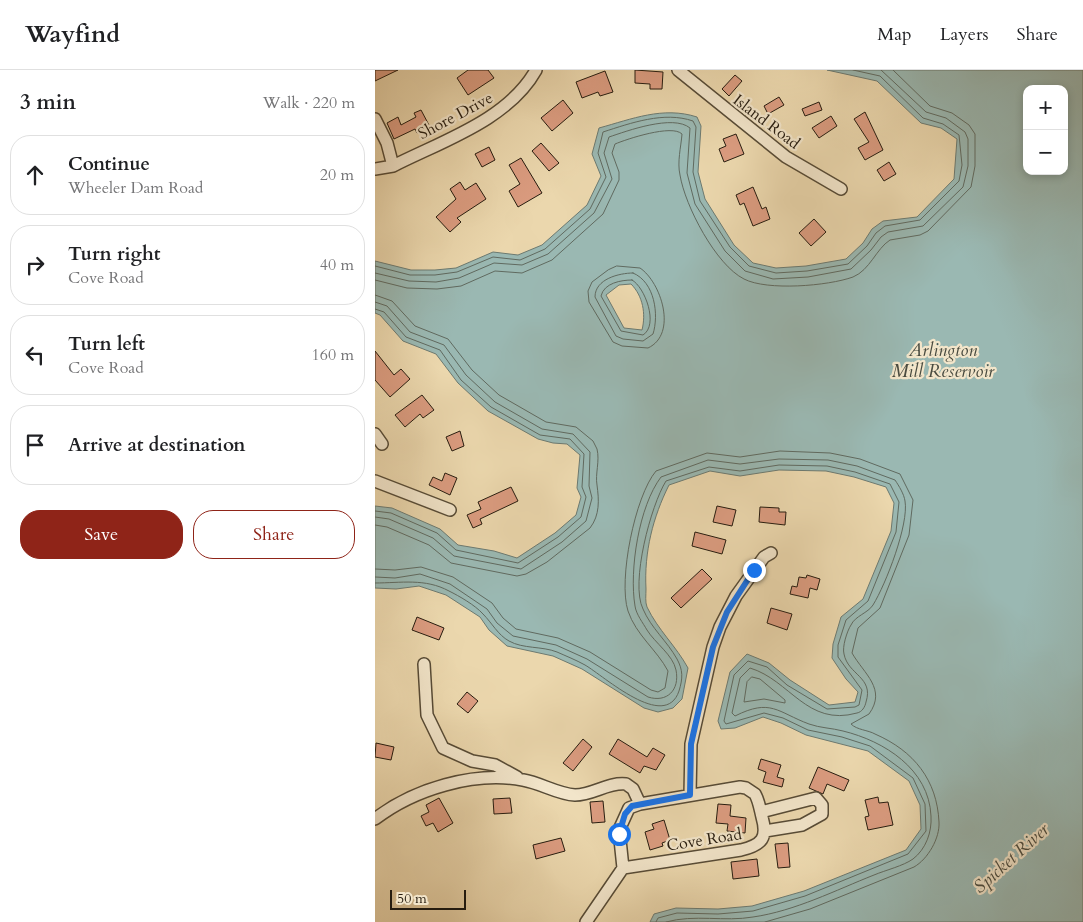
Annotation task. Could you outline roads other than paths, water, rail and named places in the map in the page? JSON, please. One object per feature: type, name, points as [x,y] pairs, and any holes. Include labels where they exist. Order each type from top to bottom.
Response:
[{"type":"street","name":"Shore Drive","points":[[375,169],[393,166],[499,112],[527,87],[536,70]]},
{"type":"street","name":"Island Road","points":[[678,70],[786,157],[841,189]]},
{"type":"street","points":[[375,119],[387,142],[393,166]]},
{"type":"street","points":[[375,434],[382,444]]},
{"type":"street","points":[[375,481],[450,510]]},
{"type":"street","points":[[690,795],[691,744],[713,647],[736,596],[768,555]]},
{"type":"street","points":[[424,664],[427,715],[443,748],[471,760],[495,765],[521,779],[568,794],[587,794],[611,785],[626,784],[633,788],[639,804],[629,808],[620,826],[623,868],[586,922]]},
{"type":"street","points":[[375,819],[409,799],[446,785],[474,780],[521,779]]},
{"type":"street","name":"Cove Road","points":[[623,868],[741,850],[757,844],[765,831],[755,794],[746,788],[639,804]]},
{"type":"street","points":[[761,812],[816,798],[822,805],[822,814],[802,826],[765,831]]},
{"type":"water","name":"Arlington Mill Reservoir","points":[[827,70],[1083,70],[1083,922],[650,922],[654,914],[676,908],[718,909],[752,906],[804,891],[906,850],[921,829],[920,805],[909,781],[868,751],[806,735],[763,717],[735,728],[721,729],[718,721],[730,672],[747,654],[769,663],[790,680],[829,705],[855,702],[858,692],[846,679],[832,658],[833,644],[841,617],[863,599],[891,531],[894,503],[886,487],[826,471],[779,470],[740,476],[710,471],[669,485],[654,522],[648,548],[646,603],[656,623],[688,668],[682,699],[673,708],[658,712],[644,708],[582,669],[553,656],[507,646],[489,630],[480,617],[446,595],[419,586],[396,589],[375,588],[375,506],[392,508],[440,529],[458,545],[494,551],[517,558],[555,533],[576,515],[581,497],[577,488],[580,455],[567,444],[538,439],[488,411],[458,383],[436,354],[403,341],[380,315],[375,313],[375,261],[411,270],[456,268],[493,252],[518,255],[542,245],[587,205],[601,176],[592,154],[599,128],[660,113],[684,114],[697,117],[701,126],[698,172],[705,199],[734,245],[753,263],[776,268],[806,266],[846,259],[863,243],[872,229],[883,221],[917,217],[954,179],[957,139],[941,128],[921,123],[877,81]],"holes":[[[631,284],[643,306],[642,330],[624,328],[606,295],[619,285]]]},
{"type":"water label","name":"Spicket River","points":[[1011,858]]}]
